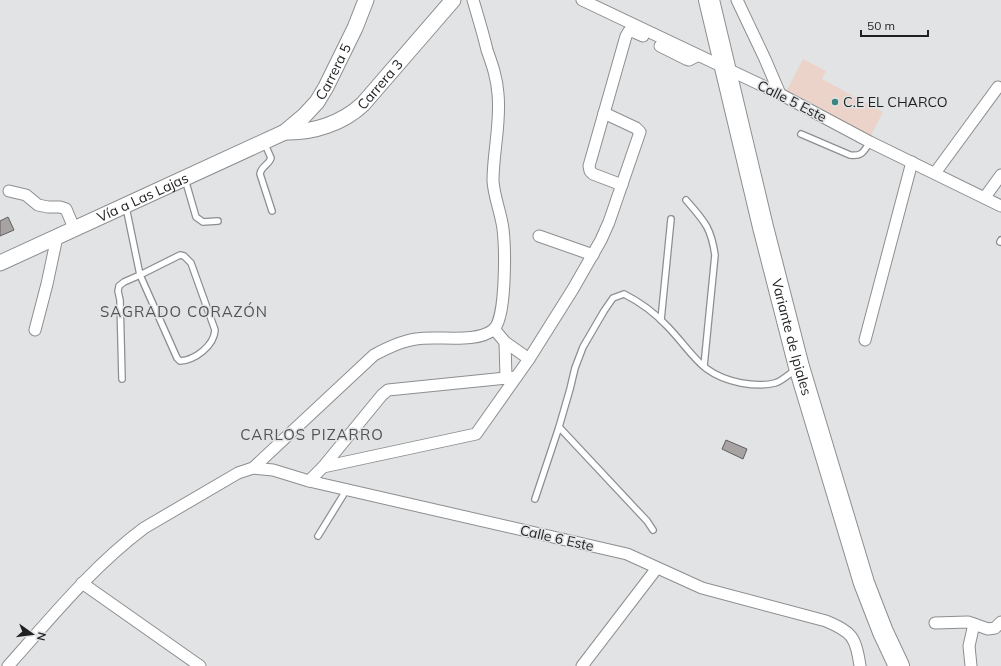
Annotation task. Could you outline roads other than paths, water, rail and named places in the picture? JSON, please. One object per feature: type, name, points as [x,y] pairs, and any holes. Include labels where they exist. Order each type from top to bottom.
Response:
[{"type":"highway","name":"Variante de Ipiales","points":[[709,0],[763,227],[799,367],[864,583],[899,666]]},
{"type":"street","name":"Carrera 5","points":[[285,132],[304,116],[317,102],[355,28],[366,0]]},
{"type":"street","name":"Carrera 3","points":[[285,132],[306,131],[338,121],[352,114],[363,104],[453,0]]},
{"type":"street","points":[[8,666],[82,583],[130,538],[144,528],[238,473],[253,468],[374,355],[390,346],[416,339],[470,338],[482,335],[494,329],[500,318],[503,304],[504,286],[503,229],[493,184],[495,150],[500,118],[494,70],[473,0]]},
{"type":"street","name":"Calle 5 Este","points":[[582,0],[697,56],[780,94],[870,142],[1001,206]]},
{"type":"street","points":[[737,0],[780,94]]},
{"type":"street","points":[[622,184],[593,174],[590,171],[589,166],[626,36],[629,31],[634,32],[689,60],[697,56]]},
{"type":"street","points":[[935,173],[998,87]]},
{"type":"street","points":[[323,467],[476,434],[511,378],[529,358],[573,289],[593,255],[609,222],[640,132],[636,128],[604,113]]},
{"type":"street","name":"Vía a Las Lajas","points":[[0,263],[285,132]]},
{"type":"street","points":[[865,340],[912,162]]},
{"type":"street","points":[[985,198],[1001,175]]},
{"type":"street","points":[[9,191],[26,195],[38,205],[66,209],[74,228]]},
{"type":"street","points":[[539,236],[593,255]]},
{"type":"street","points":[[35,330],[48,284],[57,237]]},
{"type":"street","points":[[494,329],[505,342],[529,358]]},
{"type":"street","points":[[505,342],[511,378]]},
{"type":"street","points":[[309,481],[323,467],[382,395],[388,390],[511,378]]},
{"type":"street","name":"Calle 6 Este","points":[[253,468],[272,470],[309,481],[627,554],[702,588],[826,621],[842,628],[851,635],[856,643],[860,666]]},
{"type":"street","points":[[582,666],[657,568]]},
{"type":"street","points":[[82,583],[200,666]]},
{"type":"street","points":[[935,623],[968,622],[988,628],[995,628],[1001,622]]},
{"type":"street","points":[[971,666],[969,646],[974,624]]},
{"type":"lane","points":[[800,134],[850,155],[857,156],[860,155],[870,142]]},
{"type":"lane","points":[[264,142],[272,158],[262,168],[261,178],[272,211]]},
{"type":"lane","points":[[185,179],[196,217],[203,222],[218,221]]},
{"type":"lane","points":[[686,200],[705,222],[713,239],[715,256],[704,366]]},
{"type":"lane","points":[[122,379],[119,286],[124,282],[140,275],[180,255],[184,256],[191,263],[215,330],[215,337],[211,343],[197,356],[183,361],[180,361],[177,358],[140,275],[126,206]]},
{"type":"lane","points":[[661,320],[671,219]]},
{"type":"lane","points":[[534,500],[559,427],[575,368],[583,347],[613,298],[624,294],[634,299],[669,328],[696,361],[715,375],[729,381],[755,385],[776,383],[799,367]]},
{"type":"lane","points":[[559,427],[647,521],[653,530]]},
{"type":"lane","points":[[318,536],[347,489]]},
{"type":"place","name":"C.E EL CHARCO","points":[[835,102]]},
{"type":"district","name":"SAGRADO CORAZÓN","points":[[184,311]]},
{"type":"district","name":"CARLOS PIZARRO","points":[[312,434]]}]
